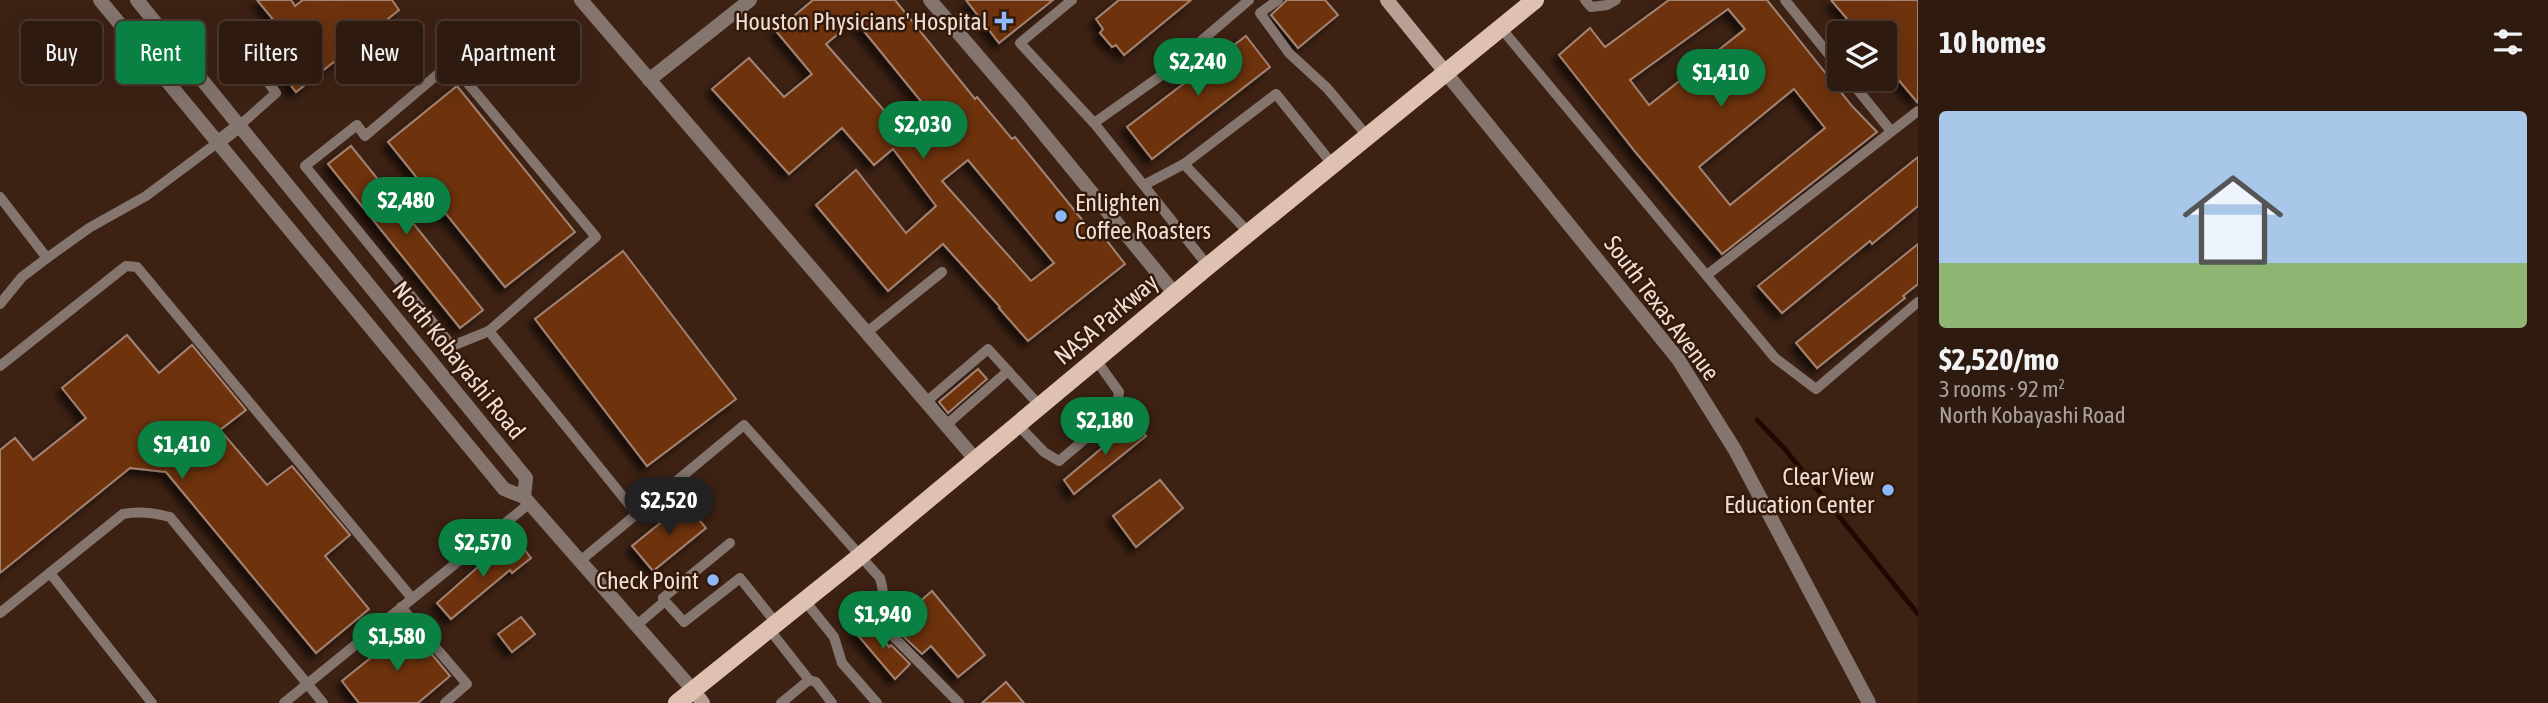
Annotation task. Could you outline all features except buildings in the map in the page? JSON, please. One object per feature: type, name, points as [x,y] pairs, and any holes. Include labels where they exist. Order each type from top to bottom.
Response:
[{"type":"main road","name":"NASA Parkway","points":[[677,703],[698,696],[773,626],[1535,0]]},
{"type":"street","name":"North Kobayashi Road","points":[[100,0],[504,489],[527,500],[698,696]]},
{"type":"street","name":"North Kobayashi Road","points":[[137,0],[526,478],[527,500]]},
{"type":"street","points":[[581,0],[976,460]]},
{"type":"street","points":[[649,80],[750,0]]},
{"type":"street","points":[[930,0],[1175,294]]},
{"type":"street","points":[[1387,0],[1447,73]]},
{"type":"street","name":"South Texas Avenue","points":[[1447,73],[1678,359],[1735,450],[1869,703]]},
{"type":"street","points":[[217,143],[239,126]]},
{"type":"lane","points":[[1072,0],[1020,43],[1094,123],[1208,266]]},
{"type":"lane","points":[[1094,123],[1159,78],[1249,0]]},
{"type":"lane","points":[[1278,0],[1260,13],[1289,53],[1327,88],[1368,137]]},
{"type":"lane","points":[[1585,0],[1591,7],[1607,5],[1616,0]]},
{"type":"lane","points":[[1785,0],[1827,52]]},
{"type":"lane","points":[[1501,28],[1775,358],[1816,389],[1918,302]]},
{"type":"lane","points":[[451,63],[596,237],[489,331],[452,346],[305,166],[357,125],[365,136],[451,63]]},
{"type":"lane","points":[[239,126],[276,93],[269,84]]},
{"type":"lane","points":[[1859,91],[1891,131]]},
{"type":"lane","points":[[1144,185],[1184,164],[1276,94],[1333,165]]},
{"type":"lane","points":[[1707,275],[1918,111]]},
{"type":"lane","points":[[0,304],[22,277],[47,258],[89,228],[146,196],[217,143]]},
{"type":"lane","points":[[1184,164],[1249,233]]},
{"type":"lane","points":[[0,197],[47,258]]},
{"type":"lane","points":[[0,366],[126,266],[137,267],[411,597]]},
{"type":"lane","points":[[866,332],[942,272]]},
{"type":"lane","points":[[489,331],[636,513]]},
{"type":"lane","points":[[926,402],[943,393],[967,373],[988,349],[1040,406]]},
{"type":"lane","points":[[1018,425],[1044,452],[1059,461],[1102,426],[1116,413],[1119,392],[1096,360]]},
{"type":"lane","points":[[946,425],[957,411],[981,390],[1008,371]]},
{"type":"lane","points":[[580,561],[744,425],[880,578],[885,594],[883,615],[888,631],[959,703]]},
{"type":"lane","points":[[284,703],[527,500]]},
{"type":"lane","points":[[0,613],[123,514],[133,512],[170,517],[323,703]]},
{"type":"lane","points":[[730,543],[663,598],[684,622],[740,578],[809,680],[816,682],[832,703]]},
{"type":"lane","points":[[50,573],[152,703]]},
{"type":"lane","points":[[637,625],[666,601]]},
{"type":"lane","points":[[805,601],[834,637],[842,663],[877,703]]},
{"type":"lane","points":[[401,607],[467,684],[445,703]]},
{"type":"lane","points":[[781,703],[809,680]]},
{"type":"waterway","points":[[1757,420],[1783,447],[1918,614]]},
{"type":"place","name":"Houston Physicians' Hospital","points":[[1004,21]]},
{"type":"place","name":"Enlighten Coffee Roasters","points":[[1061,216]]},
{"type":"place","name":"Clear View Education Center","points":[[1888,490]]},
{"type":"place","name":"Check Point","points":[[713,580]]}]
